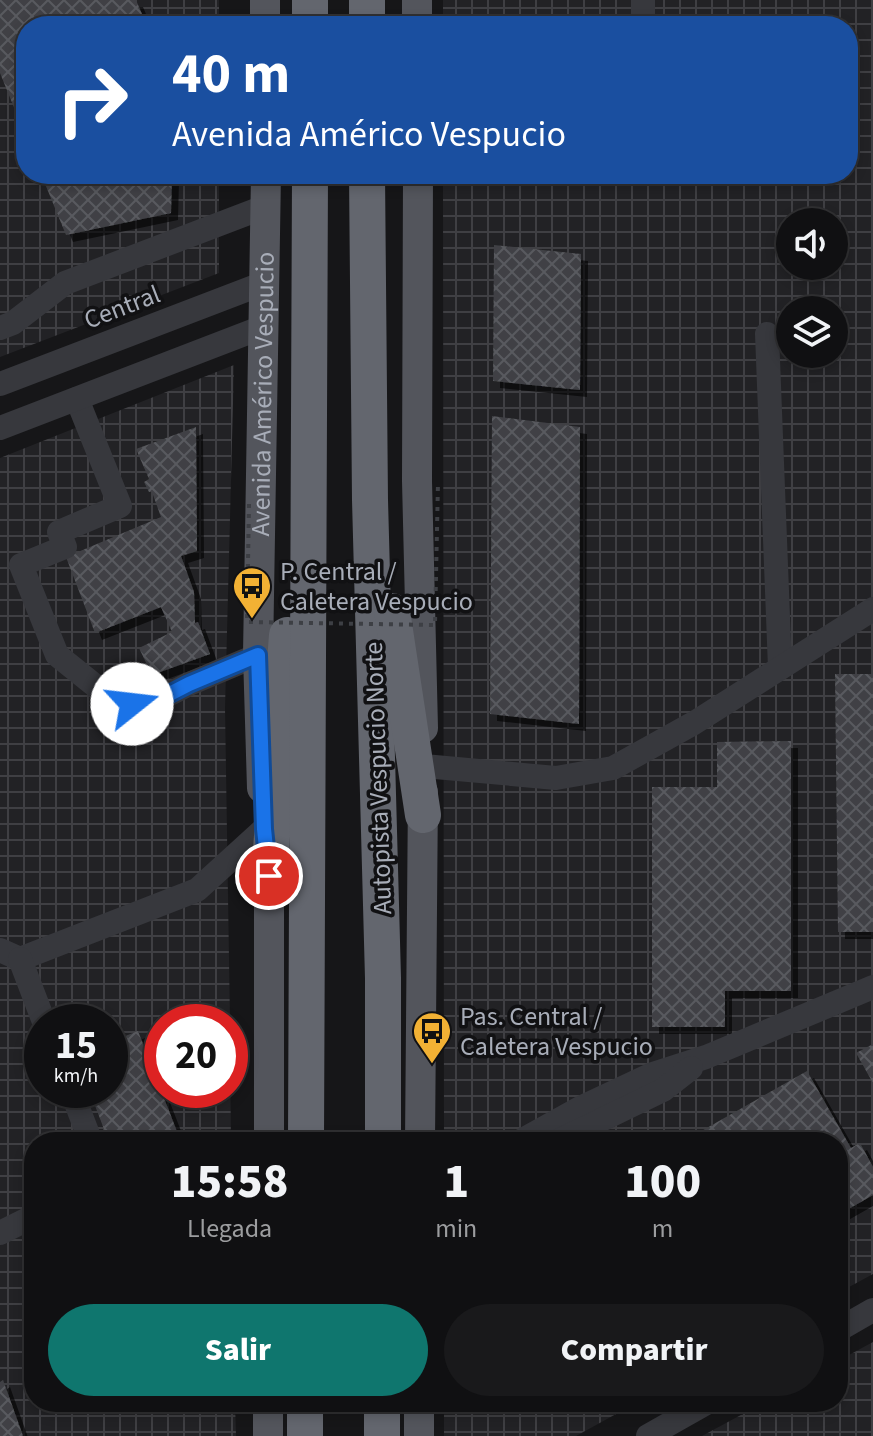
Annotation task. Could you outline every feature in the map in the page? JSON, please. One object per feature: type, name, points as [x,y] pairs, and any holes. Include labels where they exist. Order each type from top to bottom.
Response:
[{"type":"highway","points":[[306,1132],[310,184]]},
{"type":"highway","name":"Autopista Vespucio Norte","points":[[367,184],[370,500],[383,978],[383,1132]]},
{"type":"highway","points":[[269,876],[311,310]]},
{"type":"highway","points":[[370,500],[393,619],[423,815]]},
{"type":"highway","points":[[305,1412],[305,1436]]},
{"type":"highway","points":[[382,1412],[382,1436]]},
{"type":"main road","name":"Avenida Américo Vespucio","points":[[266,184],[258,655],[264,829],[269,876],[269,1132]]},
{"type":"main road","points":[[418,184],[417,481],[424,766],[420,1132]]},
{"type":"main road","points":[[268,1412],[268,1436]]},
{"type":"main road","points":[[419,1412],[419,1436]]},
{"type":"street","points":[[0,328],[13,323],[65,283],[267,206]]},
{"type":"street","name":"Central","points":[[0,384],[264,283]]},
{"type":"street","points":[[0,428],[263,327]]},
{"type":"street","points":[[767,334],[780,668]]},
{"type":"street","points":[[77,399],[120,506],[59,532],[65,547],[21,565],[57,655],[103,692],[132,704],[158,700],[258,655]]},
{"type":"street","points":[[424,766],[556,778],[613,768],[694,723],[873,609]]},
{"type":"street","points":[[35,1004],[10,954],[197,890],[264,829]]},
{"type":"street","points":[[537,1132],[650,1075],[706,1057],[873,987]]},
{"type":"street","points":[[577,1132],[663,1090],[706,1057]]},
{"type":"street","points":[[78,1108],[87,1132]]},
{"type":"street","points":[[0,1233],[24,1221]]},
{"type":"street","points":[[848,1324],[873,1310]]},
{"type":"street","points":[[648,1436],[690,1412]]},
{"type":"path","points":[[249,504],[247,622],[435,625],[438,482]]},
{"type":"shaded area","points":[[0,0],[219,0],[219,16],[16,16],[16,184],[219,184],[219,273],[0,357]]},
{"type":"shaded area","points":[[443,0],[873,0],[873,1274],[848,1288],[848,1132],[444,1132],[443,184],[858,184],[858,16],[443,16]]},
{"type":"shaded area","points":[[234,365],[225,708],[230,1004],[144,1004],[144,1108],[231,1108],[231,1132],[24,1132],[24,1412],[235,1412],[236,1436],[0,1436],[0,458]]},
{"type":"shaded area","points":[[873,1342],[873,1436],[702,1436],[746,1412],[848,1412],[848,1356]]},
{"type":"shaded area","points":[[444,1412],[620,1412],[576,1436],[444,1436]]},
{"type":"building","points":[[0,0],[136,0],[143,16],[16,16],[16,112],[0,73]]},
{"type":"building","points":[[45,184],[172,184],[171,213],[66,235]]},
{"type":"building","points":[[494,245],[581,254],[580,390],[493,381]]},
{"type":"building","points":[[492,416],[580,427],[579,724],[490,714]]},
{"type":"building","points":[[196,427],[197,551],[181,556],[194,592],[195,623],[198,622],[210,654],[152,675],[139,648],[172,632],[161,607],[95,633],[66,557],[161,517],[152,492],[144,482],[149,479],[136,449]]},
{"type":"building","points":[[835,674],[873,674],[873,932],[838,932]]},
{"type":"building","points":[[791,741],[791,991],[725,991],[725,1027],[652,1027],[652,787],[717,787],[717,742]]},
{"type":"building","points":[[138,1031],[144,1046],[144,1108],[168,1108],[177,1132],[105,1132],[96,1108],[128,1108],[128,1035]]},
{"type":"building","points":[[873,1044],[873,1083],[856,1053]]},
{"type":"building","points":[[807,1071],[842,1132],[700,1132]]},
{"type":"building","points":[[848,1143],[851,1148],[860,1143],[873,1167],[873,1195],[848,1209]]},
{"type":"building","points":[[3,1380],[23,1436],[0,1436],[0,1382]]},
{"type":"place","name":"P. Central / Caletera Vespucio","points":[[252,620]]},
{"type":"place","name":"Pas. Central / Caletera Vespucio","points":[[432,1065]]},
{"type":"route","points":[[132,704],[158,700],[258,655],[264,829],[269,876]]}]
